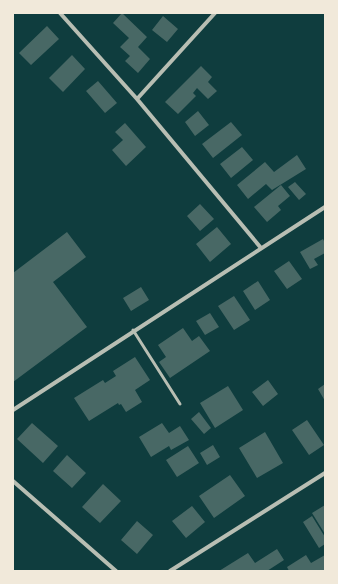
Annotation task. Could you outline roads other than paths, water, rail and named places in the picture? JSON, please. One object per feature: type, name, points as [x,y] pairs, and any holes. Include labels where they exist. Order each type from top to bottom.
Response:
[{"type":"street","points":[[60,13],[137,99],[261,248]]},
{"type":"street","points":[[137,99],[215,13]]},
{"type":"street","points":[[13,410],[133,330],[325,207]]},
{"type":"street","points":[[170,571],[325,473]]},
{"type":"street","points":[[13,482],[116,571]]},
{"type":"lane","points":[[133,330],[180,404]]}]
